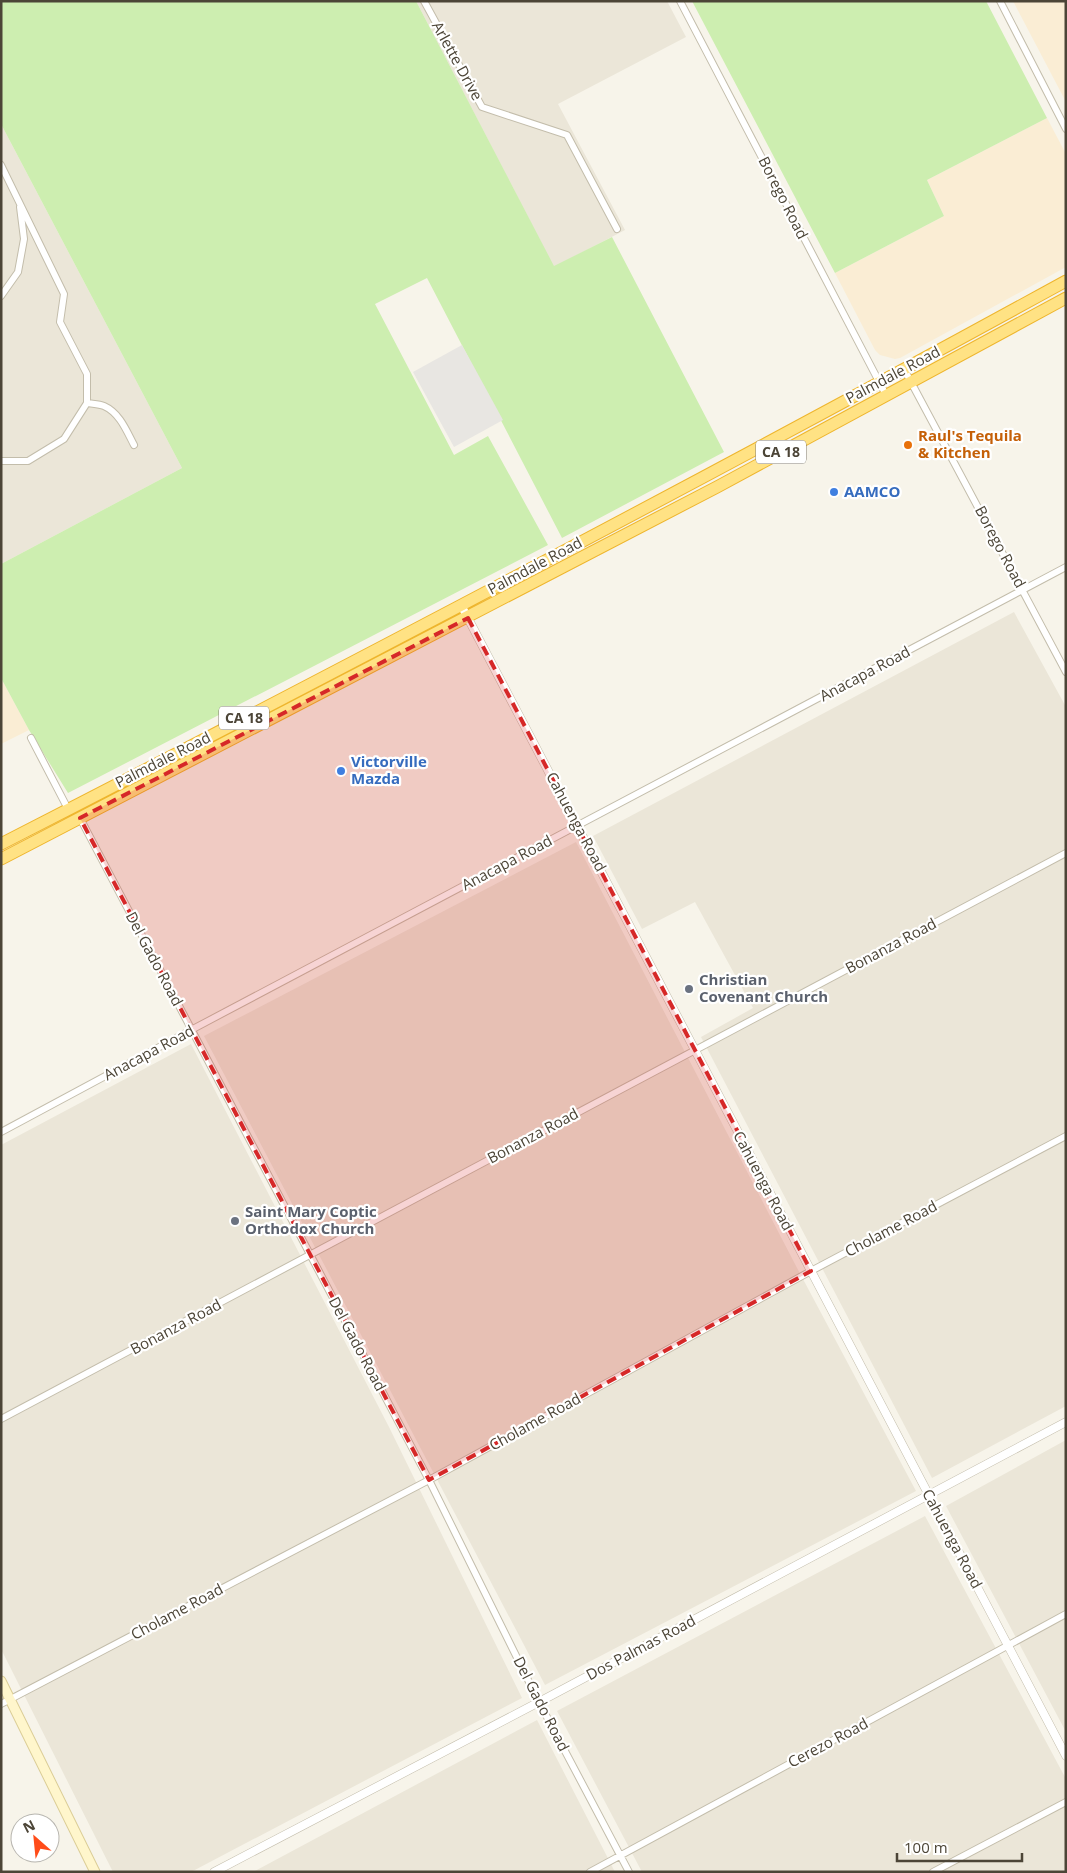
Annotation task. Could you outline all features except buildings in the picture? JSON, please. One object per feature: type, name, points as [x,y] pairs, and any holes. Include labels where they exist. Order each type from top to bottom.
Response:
[{"type":"highway","name":"Palmdale Road","points":[[1,844],[461,606],[1066,281]]},
{"type":"highway","name":"Palmdale Road","points":[[1,859],[717,487],[1066,298]]},
{"type":"main road","points":[[1,1681],[95,1872]]},
{"type":"street","name":"Arlette Drive","points":[[424,1],[482,107],[567,135],[617,229]]},
{"type":"street","name":"Borego Road","points":[[680,1],[886,395]]},
{"type":"street","points":[[1000,1],[1066,128]]},
{"type":"street","points":[[1,165],[64,294],[60,322],[87,374],[88,403],[64,439],[28,461],[1,461]]},
{"type":"street","points":[[1,296],[18,272],[24,239],[18,198]]},
{"type":"street","name":"Borego Road","points":[[904,369],[1066,672]]},
{"type":"street","points":[[88,403],[104,406],[114,413],[122,423],[134,446]]},
{"type":"street","name":"Anacapa Road","points":[[1,1132],[1066,566]]},
{"type":"street","name":"Cahuenga Road","points":[[461,606],[1066,1756]]},
{"type":"street","points":[[32,738],[68,809]]},
{"type":"street","name":"Del Gado Road","points":[[80,818],[429,1480],[539,1702],[629,1872]]},
{"type":"street","name":"Bonanza Road","points":[[1,1419],[1066,853]]},
{"type":"street","name":"Cholame Road","points":[[1,1704],[429,1480],[811,1271],[1066,1136]]},
{"type":"street","name":"Dos Palmas Road","points":[[214,1872],[1066,1422]]},
{"type":"street","name":"Cerezo Road","points":[[590,1872],[1066,1614]]},
{"type":"street","points":[[933,1872],[1066,1802]]},
{"type":"highlighted area","points":[[468,618],[811,1271],[429,1480],[80,818]]},
{"type":"shaded area","points":[[416,1],[667,1],[686,37],[558,104],[625,230],[554,267]]},
{"type":"shaded area","points":[[1013,1],[1066,1],[1066,102]]},
{"type":"shaded area","points":[[1047,118],[1066,154],[1066,267],[900,358],[895,359],[880,355],[875,350],[835,273],[944,216],[927,180]]},
{"type":"shaded area","points":[[1,124],[182,468],[1,564]]},
{"type":"shaded area","points":[[462,345],[503,420],[454,447],[413,372]]},
{"type":"shaded area","points":[[1014,612],[1066,707],[1066,1406],[932,1478],[701,1037],[753,1008],[695,902],[642,929],[593,836]]},
{"type":"shaded area","points":[[1,678],[29,730],[1,744]]},
{"type":"shaded area","points":[[576,842],[796,1266],[916,1491],[545,1685],[204,1036]]},
{"type":"shaded area","points":[[191,1044],[389,1427],[522,1698],[191,1872],[113,1872],[1,1649],[1,1145]]},
{"type":"shaded area","points":[[1066,1440],[1066,1732],[946,1506]]},
{"type":"shaded area","points":[[925,1516],[1066,1779],[1066,1872],[642,1872],[557,1711]]},
{"type":"shaded area","points":[[537,1720],[615,1872],[253,1872]]},
{"type":"green space","points":[[1,1],[416,1],[554,266],[612,237],[724,452],[562,538],[427,278],[375,304],[454,455],[488,436],[548,545],[68,793],[29,730],[1,678],[1,564],[182,468],[1,124]]},
{"type":"green space","points":[[692,1],[986,1],[1047,118],[927,180],[944,216],[835,273]]},
{"type":"place","name":"Raul's Tequila & Kitchen","points":[[908,445]]},
{"type":"place","name":"AAMCO","points":[[834,492]]},
{"type":"place","name":"Victorville Mazda","points":[[341,771]]},
{"type":"place","name":"Christian Covenant Church","points":[[689,989]]},
{"type":"place","name":"Saint Mary Coptic Orthodox Church","points":[[235,1221]]}]
